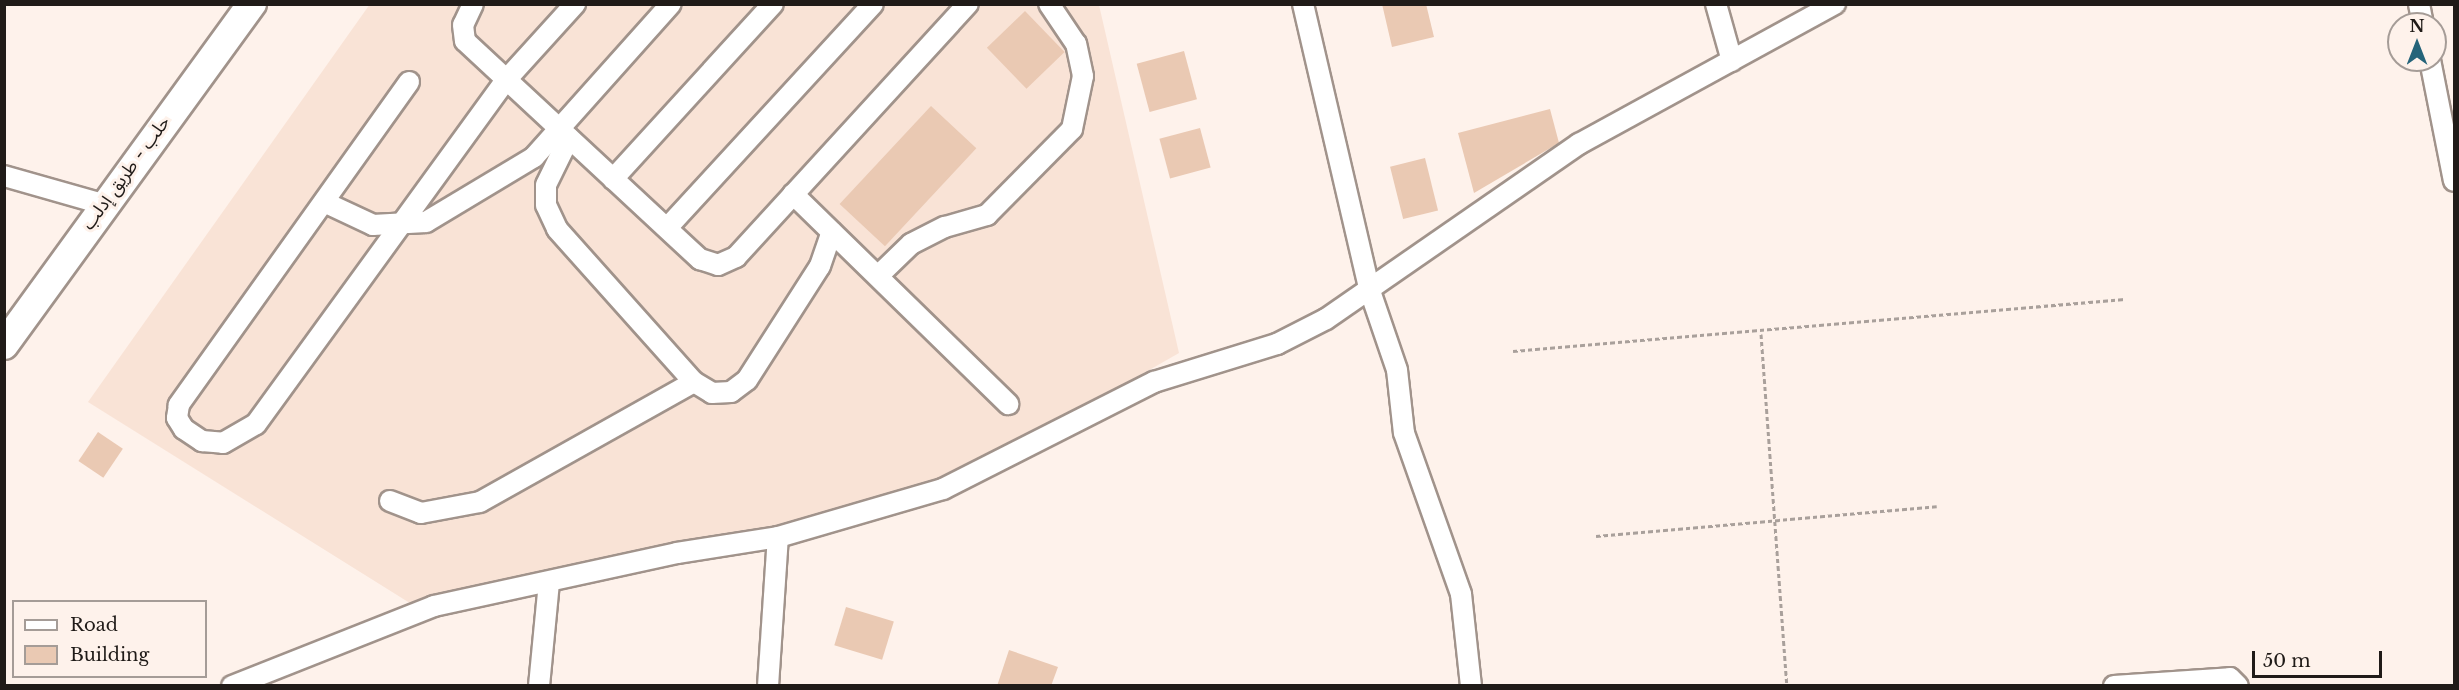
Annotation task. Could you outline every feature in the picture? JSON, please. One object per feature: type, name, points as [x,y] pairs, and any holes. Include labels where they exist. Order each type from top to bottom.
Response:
[{"type":"highway","name":"حلب - طريق إدلب","points":[[4,345],[102,204],[252,4]]},
{"type":"street","points":[[473,4],[463,25],[465,41],[700,259],[718,265],[736,257],[968,4]]},
{"type":"street","points":[[409,82],[179,405],[177,418],[184,429],[202,441],[223,443],[256,424],[506,80],[575,4]]},
{"type":"street","points":[[324,202],[373,225],[399,226],[426,222],[534,157],[564,133],[671,4]]},
{"type":"street","points":[[613,178],[773,4]]},
{"type":"street","points":[[667,228],[873,4]]},
{"type":"street","points":[[878,276],[911,244],[945,226],[987,215],[1072,129],[1083,76],[1076,44],[1049,4]]},
{"type":"street","points":[[1303,4],[1370,291],[1397,370],[1410,453],[1461,594],[1471,686]]},
{"type":"street","points":[[1716,4],[1732,61]]},
{"type":"street","points":[[232,686],[434,606],[778,537],[943,489],[1154,382],[1276,344],[1370,291],[1579,144],[1835,4]]},
{"type":"street","points":[[2432,72],[2454,181]]},
{"type":"street","points":[[564,133],[546,185],[546,205],[557,229],[694,382],[712,393],[731,392],[747,380],[820,266],[832,232]]},
{"type":"street","points":[[4,176],[102,204]]},
{"type":"street","points":[[794,194],[1008,404]]},
{"type":"street","points":[[390,501],[421,513],[480,502],[694,382]]},
{"type":"street","points":[[768,686],[778,537]]},
{"type":"street","points":[[539,686],[549,583]]},
{"type":"street","points":[[2114,686],[2230,678],[2238,686]]},
{"type":"path","points":[[1513,351],[1761,334],[2125,299]]},
{"type":"path","points":[[1761,334],[1787,686]]},
{"type":"path","points":[[1596,536],[1937,506]]},
{"type":"shaded area","points":[[370,4],[1099,5],[1179,353],[929,496],[413,605],[88,402]]},
{"type":"building","points":[[1382,4],[1426,4],[1434,37],[1392,47]]},
{"type":"building","points":[[1025,11],[1065,52],[1026,89],[987,48]]},
{"type":"building","points":[[1184,51],[1197,99],[1150,112],[1137,64]]},
{"type":"building","points":[[931,106],[976,148],[885,246],[840,204]]},
{"type":"building","points":[[1550,109],[1559,143],[1474,193],[1458,133]]},
{"type":"building","points":[[1200,128],[1211,168],[1170,178],[1159,139]]},
{"type":"building","points":[[1425,158],[1438,210],[1403,219],[1390,167]]},
{"type":"building","points":[[98,432],[123,449],[103,478],[78,461]]},
{"type":"building","points":[[846,607],[894,622],[882,660],[834,645]]},
{"type":"building","points":[[1009,650],[1058,667],[1051,686],[997,686]]}]
